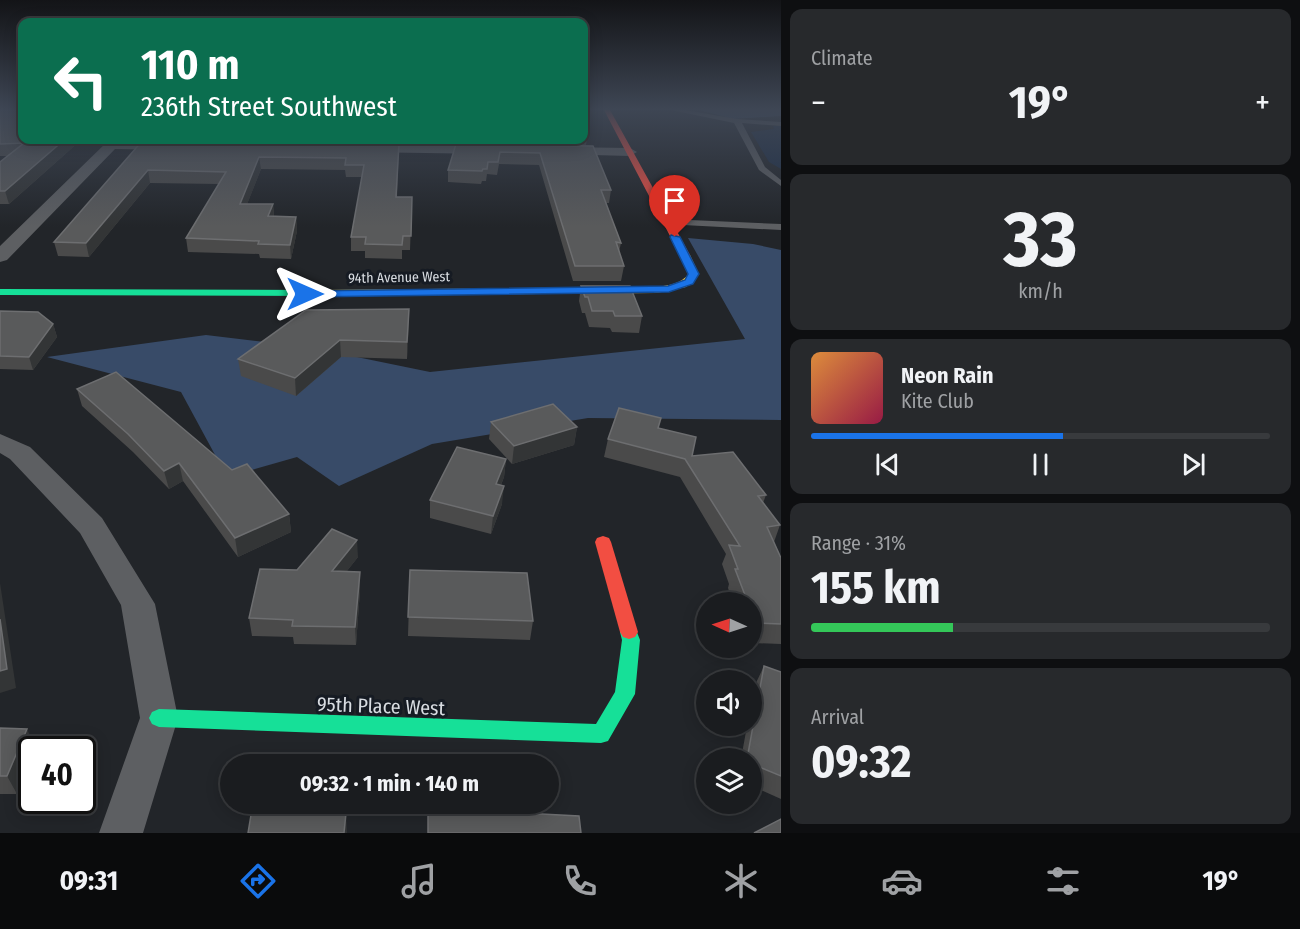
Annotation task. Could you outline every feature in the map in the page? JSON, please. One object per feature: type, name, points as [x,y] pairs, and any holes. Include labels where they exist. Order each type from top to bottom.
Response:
[{"type":"street","points":[[0,256],[107,149]]},
{"type":"street","points":[[414,149],[500,150]]},
{"type":"street","points":[[628,149],[667,222]]},
{"type":"street","points":[[547,151],[630,152]]},
{"type":"street","name":"94th Avenue West","points":[[0,292],[282,294],[669,289],[689,282],[694,274],[667,222]]},
{"type":"street","points":[[0,442],[20,453],[91,526],[138,604],[159,718],[121,833]]},
{"type":"street","name":"95th Place West","points":[[159,718],[601,734],[625,694],[631,640],[603,542]]},
{"type":"lane","points":[[752,149],[762,168],[781,184]]},
{"type":"lane","points":[[762,168],[781,176]]},
{"type":"lane","points":[[667,222],[781,227]]},
{"type":"shaded area","points":[[761,149],[781,149],[781,169],[769,162]]},
{"type":"shaded area","points":[[688,238],[753,244],[781,250],[781,420],[588,418],[432,444],[339,486],[297,457],[227,477],[181,392],[47,357],[206,335],[308,347],[430,372],[745,339]]},
{"type":"building","points":[[17,149],[54,149],[5,191],[0,191],[0,162]]},
{"type":"building","points":[[135,149],[399,149],[396,197],[412,197],[411,236],[403,236],[402,245],[365,244],[366,237],[351,237],[364,165],[345,165],[346,158],[259,157],[240,204],[273,204],[268,216],[296,217],[290,245],[258,244],[259,241],[186,238],[226,172],[148,170],[86,243],[54,242]]},
{"type":"building","points":[[455,149],[594,149],[611,190],[601,190],[621,243],[616,242],[624,266],[575,266],[540,153],[500,152],[498,162],[488,162],[487,169],[482,171],[448,170]]},
{"type":"building","points":[[581,286],[630,286],[642,316],[615,316],[613,311],[592,311],[588,297],[585,297]]},
{"type":"building","points":[[409,309],[407,342],[340,340],[295,378],[238,359],[306,310]]},
{"type":"building","points":[[0,311],[38,312],[53,324],[29,357],[0,356]]},
{"type":"building","points":[[116,372],[232,470],[247,464],[289,514],[235,538],[179,463],[164,471],[128,434],[77,389]]},
{"type":"building","points":[[553,404],[577,427],[514,446],[491,422]]},
{"type":"building","points":[[619,408],[661,418],[658,428],[696,437],[692,456],[733,452],[766,495],[758,496],[780,525],[767,527],[781,558],[781,624],[762,623],[762,592],[744,592],[729,545],[740,546],[685,459],[608,439]]},
{"type":"building","points":[[457,447],[506,459],[496,484],[504,486],[493,516],[430,500]]},
{"type":"building","points":[[332,529],[357,540],[332,571],[360,572],[355,627],[292,626],[293,620],[249,618],[260,569],[297,570]]},
{"type":"building","points":[[410,570],[527,573],[533,621],[408,617]]},
{"type":"building","points":[[0,619],[7,669],[0,671]]},
{"type":"building","points":[[764,666],[781,672],[781,776],[762,768],[762,748],[749,748],[751,736],[762,736]]},
{"type":"building","points":[[0,728],[27,729],[24,736],[18,736],[18,750],[7,776],[0,776]]},
{"type":"building","points":[[251,814],[346,814],[344,833],[248,833]]},
{"type":"building","points":[[428,814],[541,814],[579,816],[581,833],[428,833]]},
{"type":"building","points":[[781,819],[781,833],[754,833]]},
{"type":"traffic: fast","points":[[0,292],[315,293]]},
{"type":"traffic: fast","points":[[159,718],[601,734],[625,694],[631,640],[629,632]]},
{"type":"traffic: slow","points":[[315,293],[657,290],[678,287],[691,279],[694,274],[685,255]]},
{"type":"traffic: jam","points":[[628,149],[685,255]]},
{"type":"traffic: jam","points":[[603,542],[629,632]]},
{"type":"route","points":[[305,294],[669,289],[689,282],[694,274],[675,237]]}]
